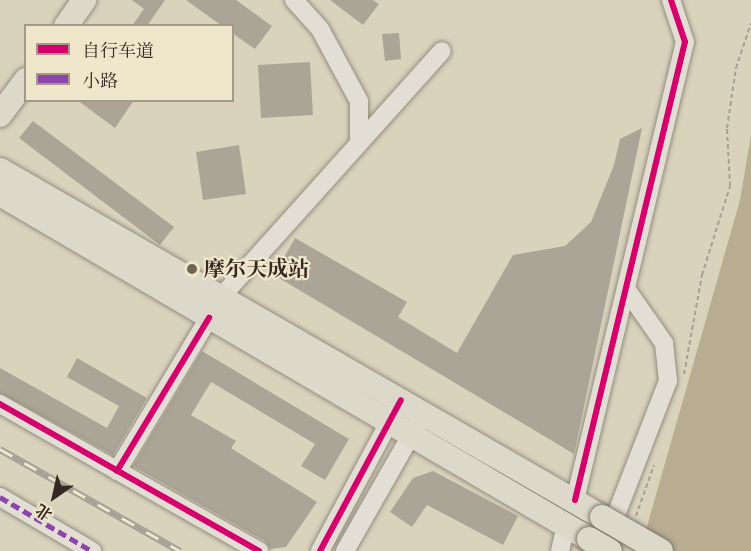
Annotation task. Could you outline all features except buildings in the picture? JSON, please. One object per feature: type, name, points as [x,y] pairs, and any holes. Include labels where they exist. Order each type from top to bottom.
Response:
[{"type":"main road","points":[[67,24],[84,0]]},
{"type":"main road","points":[[0,115],[24,83]]},
{"type":"main road","points":[[0,170],[661,551]]},
{"type":"main road","points":[[0,194],[410,437],[566,525],[595,545],[610,551]]},
{"type":"street","points":[[294,0],[320,29],[359,101],[359,139]]},
{"type":"street","points":[[575,500],[685,42],[671,0]]},
{"type":"street","points":[[117,471],[222,296],[359,139],[441,51]]},
{"type":"street","points":[[595,545],[668,381],[664,343],[626,289]]},
{"type":"street","points":[[320,551],[401,400]]},
{"type":"street","points":[[0,404],[259,551]]},
{"type":"street","points":[[345,551],[424,413]]},
{"type":"street","points":[[0,497],[92,551]]},
{"type":"street","points":[[560,551],[566,525]]},
{"type":"path","points":[[684,375],[702,275],[730,186],[726,128],[736,68],[751,23]]},
{"type":"path","points":[[633,526],[656,462]]},
{"type":"shaded area","points":[[751,135],[751,551],[640,551],[740,200]]},
{"type":"railway","points":[[0,449],[180,551]]},
{"type":"marked path","points":[[0,497],[92,551]]},
{"type":"cycle path","points":[[575,500],[685,42],[671,0]]},
{"type":"cycle path","points":[[117,471],[209,318]]},
{"type":"cycle path","points":[[320,551],[401,400]]},
{"type":"cycle path","points":[[0,404],[259,551]]},
{"type":"place","name":"摩尔天成站","points":[[192,269]]}]
